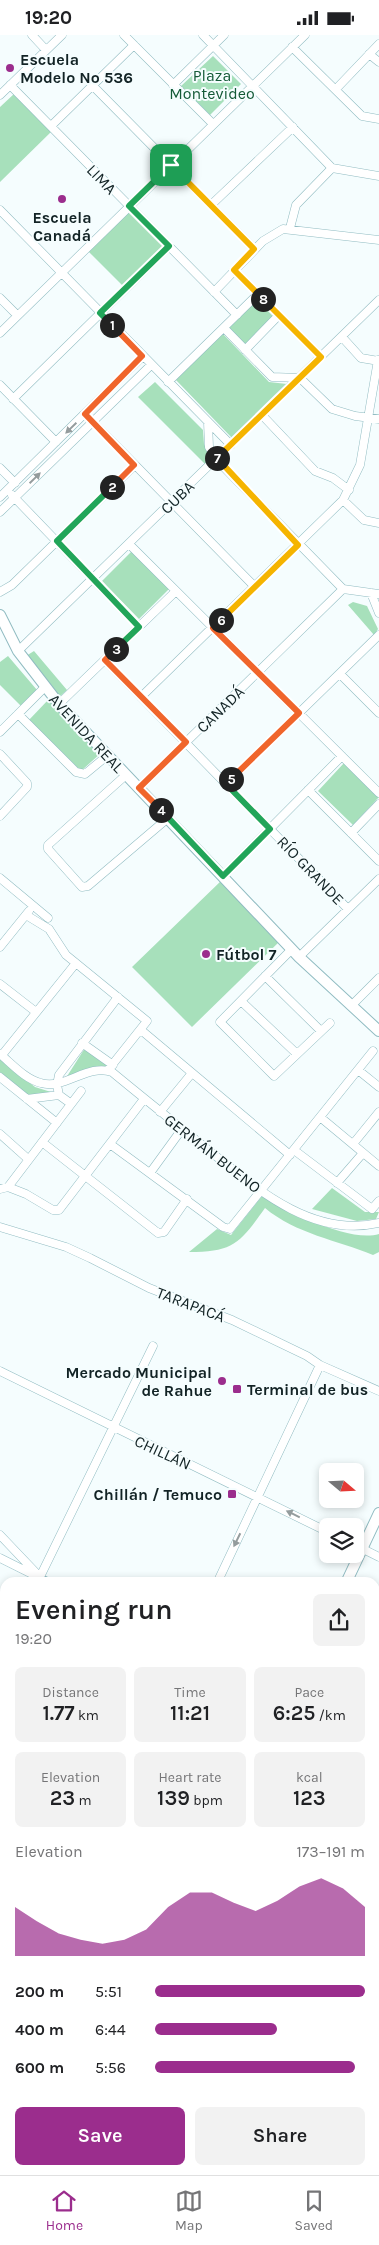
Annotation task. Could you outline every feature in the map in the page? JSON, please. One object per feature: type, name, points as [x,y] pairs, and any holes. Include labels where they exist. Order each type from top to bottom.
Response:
[{"type":"main road","name":"AVENIDA REAL","points":[[0,615],[18,651],[59,703],[295,953],[379,1031]]},
{"type":"main road","points":[[364,1538],[379,1513]]},
{"type":"main road","points":[[348,1577],[353,1563]]},
{"type":"street","points":[[32,35],[46,50]]},
{"type":"street","points":[[0,95],[62,35]]},
{"type":"street","points":[[124,35],[213,125]]},
{"type":"street","points":[[203,35],[332,168],[379,176]]},
{"type":"street","points":[[173,85],[224,35]]},
{"type":"street","points":[[0,333],[305,35]]},
{"type":"street","points":[[336,89],[379,44]]},
{"type":"street","points":[[51,126],[134,45]]},
{"type":"street","points":[[292,47],[362,116],[379,119]]},
{"type":"street","points":[[369,54],[379,62]]},
{"type":"street","name":"LIMA","points":[[10,85],[237,315]]},
{"type":"street","points":[[92,86],[254,249]]},
{"type":"street","points":[[211,205],[293,127]]},
{"type":"street","points":[[290,228],[296,205],[332,168]]},
{"type":"street","points":[[0,210],[230,445]]},
{"type":"street","points":[[214,292],[254,249],[272,234],[290,228],[379,240]]},
{"type":"street","points":[[13,399],[169,246]]},
{"type":"street","points":[[234,270],[321,357]]},
{"type":"street","points":[[168,382],[258,294]]},
{"type":"street","points":[[0,298],[18,315]]},
{"type":"street","name":"CUBA","points":[[18,651],[379,300]]},
{"type":"street","points":[[245,350],[279,315]]},
{"type":"street","points":[[224,328],[272,377],[300,378],[332,409],[379,419]]},
{"type":"street","points":[[141,697],[343,500],[360,465],[378,361],[361,358],[342,337]]},
{"type":"street","points":[[0,497],[142,356]]},
{"type":"street","points":[[0,512],[151,365]]},
{"type":"street","points":[[0,385],[56,442]]},
{"type":"street","points":[[85,414],[255,587]]},
{"type":"street","points":[[262,415],[315,471],[333,478],[349,489]]},
{"type":"street","points":[[208,423],[209,447],[216,459],[343,589],[375,594],[379,613]]},
{"type":"street","points":[[0,592],[12,585],[134,465]]},
{"type":"street","points":[[0,468],[15,483]]},
{"type":"street","points":[[7,490],[139,627]]},
{"type":"street","points":[[343,500],[364,520],[379,523]]},
{"type":"street","points":[[129,544],[379,793]]},
{"type":"street","name":"CANADÁ","points":[[139,788],[343,589]]},
{"type":"street","points":[[59,703],[176,591]]},
{"type":"street","points":[[226,784],[379,637]]},
{"type":"street","name":"RÍO GRANDE","points":[[105,660],[348,909]]},
{"type":"street","points":[[340,674],[379,713]]},
{"type":"street","points":[[0,732],[45,687]]},
{"type":"street","points":[[18,714],[76,773],[85,774],[108,755]]},
{"type":"street","points":[[0,754],[27,783],[27,787],[0,815]]},
{"type":"street","points":[[223,876],[342,756]]},
{"type":"street","points":[[126,775],[48,845],[48,849],[82,887],[88,886],[168,818]]},
{"type":"street","points":[[308,790],[379,861]]},
{"type":"street","points":[[351,833],[379,804]]},
{"type":"street","points":[[0,878],[48,918]]},
{"type":"street","points":[[330,1023],[274,1076],[220,1023],[265,976],[348,909],[379,879]]},
{"type":"street","points":[[0,947],[3,938],[33,906]]},
{"type":"street","points":[[26,915],[49,929],[61,949],[146,1019],[147,1023],[111,1068],[94,1071],[57,1085],[34,1081],[1,1054],[76,963]]},
{"type":"street","points":[[265,976],[321,1031]]},
{"type":"street","points":[[351,1006],[379,978]]},
{"type":"street","points":[[0,983],[36,1012]]},
{"type":"street","points":[[70,1103],[59,1095],[57,1085],[59,1075],[118,997]]},
{"type":"street","points":[[241,1001],[297,1055]]},
{"type":"street","points":[[141,1030],[292,1153],[372,1209],[379,1201]]},
{"type":"street","name":"GERMÁN BUENO","points":[[82,1043],[144,1099],[261,1192],[304,1216],[335,1224],[359,1227],[379,1223]]},
{"type":"street","points":[[110,1144],[223,1227],[230,1229],[373,1051]]},
{"type":"street","points":[[358,1070],[379,1087]]},
{"type":"street","points":[[160,1112],[192,1073]]},
{"type":"street","points":[[0,1077],[57,1123]]},
{"type":"street","points":[[81,1091],[4,1188],[33,1197],[55,1211],[62,1206],[144,1099]]},
{"type":"street","points":[[27,1099],[59,1095]]},
{"type":"street","points":[[353,1144],[379,1112]]},
{"type":"street","points":[[320,1117],[379,1166]]},
{"type":"street","points":[[150,1173],[182,1129]]},
{"type":"street","points":[[0,1134],[28,1159]]},
{"type":"street","points":[[42,1142],[160,1234],[164,1232],[187,1199]]},
{"type":"street","points":[[337,1183],[363,1153]]},
{"type":"street","name":"TARAPACÁ","points":[[0,1227],[66,1247],[149,1288],[241,1324],[306,1356],[320,1365],[378,1389]]},
{"type":"street","points":[[40,1577],[153,1346]]},
{"type":"street","points":[[220,1577],[320,1365]]},
{"type":"street","name":"CHILLÁN","points":[[0,1371],[112,1428],[319,1528]]},
{"type":"street","points":[[0,1535],[37,1577]]},
{"type":"street","points":[[364,1550],[379,1557]]},
{"type":"street","points":[[0,1558],[35,1577]]},
{"type":"green space","name":"Plaza Montevideo","points":[[213,56],[241,84],[210,115],[181,86]]},
{"type":"green space","points":[[15,93],[52,131],[0,182],[0,107]]},
{"type":"green space","points":[[129,211],[164,246],[124,287],[88,251]]},
{"type":"green space","points":[[258,297],[276,315],[246,346],[227,327]]},
{"type":"green space","points":[[222,333],[269,382],[287,384],[233,439],[175,379]]},
{"type":"green space","points":[[155,382],[203,430],[204,444],[211,458],[205,464],[138,397]]},
{"type":"green space","points":[[132,551],[169,589],[139,619],[102,581]]},
{"type":"green space","points":[[353,602],[367,606],[378,629],[374,635],[348,605]]},
{"type":"green space","points":[[34,651],[67,690],[58,698],[26,656]]},
{"type":"green space","points":[[8,656],[37,690],[21,706],[0,685],[0,662]]},
{"type":"green space","points":[[48,700],[101,753],[81,771],[28,721]]},
{"type":"green space","points":[[344,763],[379,797],[353,825],[318,791]]},
{"type":"green space","name":"Fútbol 7","points":[[222,880],[280,941],[192,1027],[132,967]]},
{"type":"green space","points":[[85,1048],[109,1067],[64,1081]]},
{"type":"green space","points":[[0,1059],[35,1087],[51,1092],[28,1096],[0,1075]]},
{"type":"green space","points":[[332,1188],[365,1212],[379,1212],[376,1219],[357,1221],[312,1209]]},
{"type":"green space","points":[[262,1196],[287,1210],[336,1230],[366,1236],[379,1234],[379,1252],[373,1255],[317,1236],[277,1217],[265,1208],[249,1230],[234,1243],[216,1250],[189,1252],[217,1229],[231,1235]]},
{"type":"place","name":"Escuela Modelo Nº 536","points":[[10,68]]},
{"type":"place","name":"Escuela Canadá","points":[[62,199]]},
{"type":"place","name":"Fútbol 7","points":[[206,954]]},
{"type":"place","name":"Mercado Municipal de Rahue","points":[[222,1381]]},
{"type":"place","name":"Terminal de bus","points":[[237,1389]]},
{"type":"place","name":"Chillán / Temuco","points":[[232,1494]]},
{"type":"route","points":[[171,165],[254,249],[234,270],[321,357],[216,459],[298,545],[213,628],[299,713],[226,784],[270,829],[223,876],[139,788],[186,742],[105,660],[139,627],[57,541],[134,465],[85,414],[142,356],[100,313],[169,246],[129,206],[171,165]]}]
